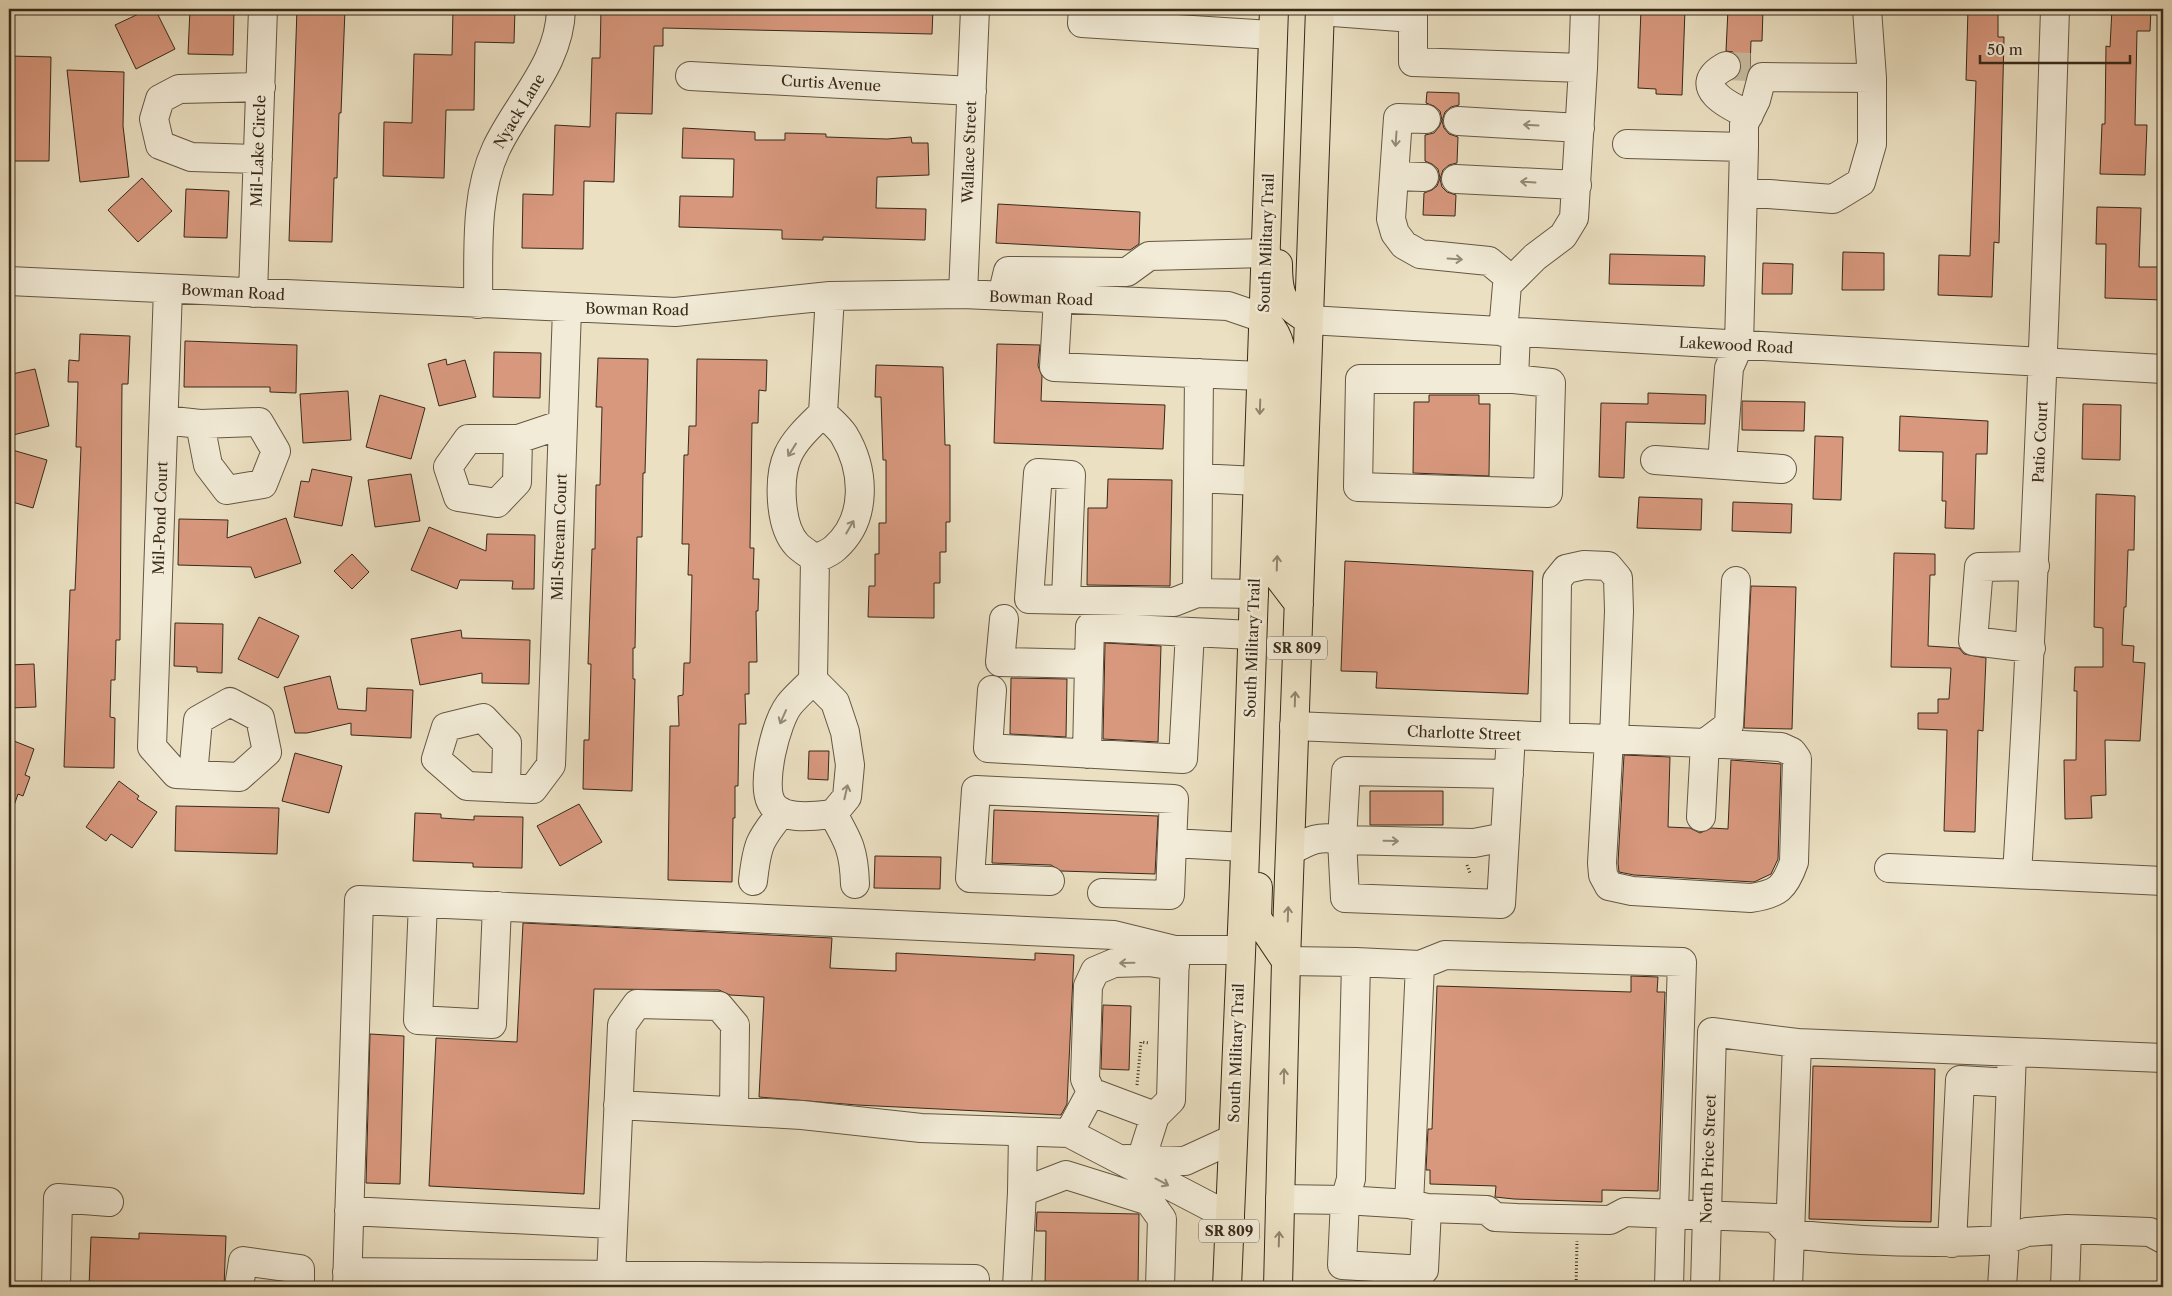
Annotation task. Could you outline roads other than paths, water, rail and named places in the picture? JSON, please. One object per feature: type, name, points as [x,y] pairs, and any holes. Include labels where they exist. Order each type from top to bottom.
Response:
[{"type":"main road","name":"SR 809","points":[[1278,1287],[1286,961],[1320,10]]},
{"type":"main road","name":"South Military Trail","points":[[1227,1287],[1245,847],[1274,22]]},
{"type":"main road","points":[[1272,64],[1281,94],[1278,287],[1280,295],[1292,311],[1309,320]]},
{"type":"main road","points":[[1263,318],[1272,326],[1281,342],[1283,365],[1276,574],[1299,604]]},
{"type":"main road","points":[[1252,635],[1265,653],[1257,918],[1286,961]]},
{"type":"street","name":"Mil-Lake Circle","points":[[253,293],[263,9]]},
{"type":"street","name":"Nyack Lane","points":[[478,304],[482,198],[495,150],[547,65],[560,26],[561,9]]},
{"type":"street","name":"Wallace Street","points":[[963,294],[974,9]]},
{"type":"street","points":[[1083,9],[1082,23],[1213,20],[1274,22]]},
{"type":"street","points":[[1514,379],[1506,285],[1535,257],[1563,236],[1574,218],[1584,68],[1585,9]]},
{"type":"street","points":[[1743,192],[1833,199],[1861,182],[1872,144],[1872,78],[1867,9]]},
{"type":"street","name":"Patio Court","points":[[2017,874],[2031,648],[2044,362],[2055,9]]},
{"type":"street","points":[[1320,10],[1416,12],[1412,62],[1584,68]]},
{"type":"street","points":[[1749,115],[1717,98],[1711,82],[1713,76],[1746,70],[1872,78]]},
{"type":"street","points":[[1722,464],[1729,368],[1739,345],[1744,124],[1756,100],[1746,70]]},
{"type":"street","name":"Curtis Avenue","points":[[690,76],[972,91]]},
{"type":"street","points":[[258,159],[191,157],[160,145],[154,119],[160,99],[179,89],[261,87]]},
{"type":"street","points":[[1426,119],[1398,118],[1391,219],[1396,233],[1404,245],[1420,254],[1488,261],[1512,280]]},
{"type":"street","points":[[1458,121],[1580,128]]},
{"type":"street","points":[[1627,144],[1744,147]]},
{"type":"street","points":[[1394,176],[1424,177]]},
{"type":"street","points":[[1456,179],[1576,185]]},
{"type":"street","points":[[1002,296],[1008,271],[1127,272],[1149,256],[1266,253]]},
{"type":"street","name":"Bowman Road","points":[[9,281],[567,309],[675,312],[830,296],[963,294],[1228,306],[1263,318]]},
{"type":"street","name":"Mil-Pond Court","points":[[168,289],[152,747],[176,774],[193,774]]},
{"type":"street","points":[[815,559],[796,544],[782,506],[782,484],[789,454],[804,433],[823,413],[830,296]]},
{"type":"street","points":[[1058,298],[1054,367],[1261,376]]},
{"type":"street","name":"Mil-Stream Court","points":[[506,788],[533,789],[551,765],[567,309]]},
{"type":"street","name":"Lakewood Road","points":[[1309,320],[2163,368]]},
{"type":"street","points":[[1197,593],[1199,373]]},
{"type":"street","points":[[1360,379],[1514,379],[1551,383],[1548,493],[1358,487],[1360,379]]},
{"type":"street","points":[[815,559],[835,548],[853,524],[861,498],[858,461],[844,434],[823,413]]},
{"type":"street","points":[[164,420],[200,424]]},
{"type":"street","points":[[518,439],[563,424]]},
{"type":"street","points":[[1655,460],[1782,470]]},
{"type":"street","points":[[1198,478],[1258,482]]},
{"type":"street","points":[[813,680],[835,702],[845,732],[848,756],[847,797],[833,814],[796,816],[782,812],[771,803],[769,787],[770,761],[778,729],[788,706],[813,680],[815,559]]},
{"type":"street","points":[[1555,736],[1557,580],[1566,569],[1584,565],[1608,566],[1618,578],[1617,700],[1619,739]]},
{"type":"street","points":[[2031,648],[1973,641],[1979,567],[2035,566]]},
{"type":"street","points":[[1701,818],[1705,742],[1729,725],[1736,581]]},
{"type":"street","points":[[1066,599],[1174,602],[1197,593],[1254,594]]},
{"type":"street","points":[[1004,619],[1000,662],[1089,664]]},
{"type":"street","points":[[1087,754],[1090,627],[1252,635]]},
{"type":"street","points":[[992,690],[988,748],[1183,759],[1190,632]]},
{"type":"street","name":"Charlotte Street","points":[[1294,726],[1511,734],[1781,746],[1792,752],[1797,759],[1794,862],[1789,878],[1781,888],[1768,895],[1751,898],[1632,891],[1609,886],[1603,876],[1602,863],[1619,739]]},
{"type":"street","points":[[1509,774],[1346,771],[1342,840],[1344,898],[1501,904],[1509,774],[1511,734]]},
{"type":"street","points":[[1050,882],[970,878],[976,790],[1174,799],[1170,895],[1102,893]]},
{"type":"street","points":[[753,881],[756,855],[761,837],[782,812]]},
{"type":"street","points":[[833,814],[849,842],[854,858],[855,884]]},
{"type":"street","points":[[1290,851],[1310,840],[1325,837],[1342,840],[1474,843],[1505,837]]},
{"type":"street","points":[[1172,843],[1245,847]]},
{"type":"street","points":[[1889,868],[2163,882]]},
{"type":"street","points":[[974,1287],[975,1279],[918,1283],[686,1282],[611,1276],[546,1281],[347,1280],[359,900],[1114,935],[1175,958]]},
{"type":"street","points":[[423,903],[418,1020],[492,1024],[497,906]]},
{"type":"street","points":[[1091,1092],[1085,1079],[1088,986],[1095,971],[1114,963],[1149,962],[1241,950]]},
{"type":"street","points":[[1286,961],[1420,965],[1446,955],[1682,962],[1669,1287]]},
{"type":"street","points":[[1130,1159],[1164,1107],[1175,958]]},
{"type":"street","points":[[1356,962],[1351,1179],[1345,1200],[1342,1266],[1424,1279],[1418,1206],[1420,965]]},
{"type":"street","points":[[611,1276],[622,1025],[637,1004],[719,1006],[735,1025],[734,1111]]},
{"type":"street","name":"North Price Street","points":[[1705,1287],[1712,1032],[1797,1043]]},
{"type":"street","points":[[1788,1287],[1797,1043],[2163,1058]]},
{"type":"street","points":[[2002,1287],[2012,1052]]},
{"type":"street","points":[[1952,1243],[1960,1080],[2011,1083]]},
{"type":"street","points":[[1091,1092],[1164,1107]]},
{"type":"street","points":[[1070,1133],[1091,1092]]},
{"type":"street","points":[[618,1105],[802,1115],[921,1128],[1070,1133],[1130,1159],[1230,1217]]},
{"type":"street","points":[[1017,1287],[1023,1132]]},
{"type":"street","points":[[1130,1159],[1185,1161],[1233,1138]]},
{"type":"street","points":[[1022,1192],[1066,1175],[1149,1201],[1162,1219],[1160,1287]]},
{"type":"street","points":[[56,1287],[58,1198],[109,1202]]},
{"type":"street","points":[[1280,1198],[1345,1200],[1487,1210],[1495,1217],[1610,1220],[1625,1212],[1673,1212],[1775,1218],[1790,1234],[1842,1240],[1952,1243],[2005,1240],[2027,1232],[2068,1230],[2150,1232],[2163,1239]]},
{"type":"street","points":[[349,1211],[613,1224]]},
{"type":"street","points":[[2065,1287],[2068,1230]]},
{"type":"street","points":[[239,1287],[243,1262],[300,1269],[300,1287]]},
{"type":"tunnel","points":[[1726,66],[1750,67]]}]
